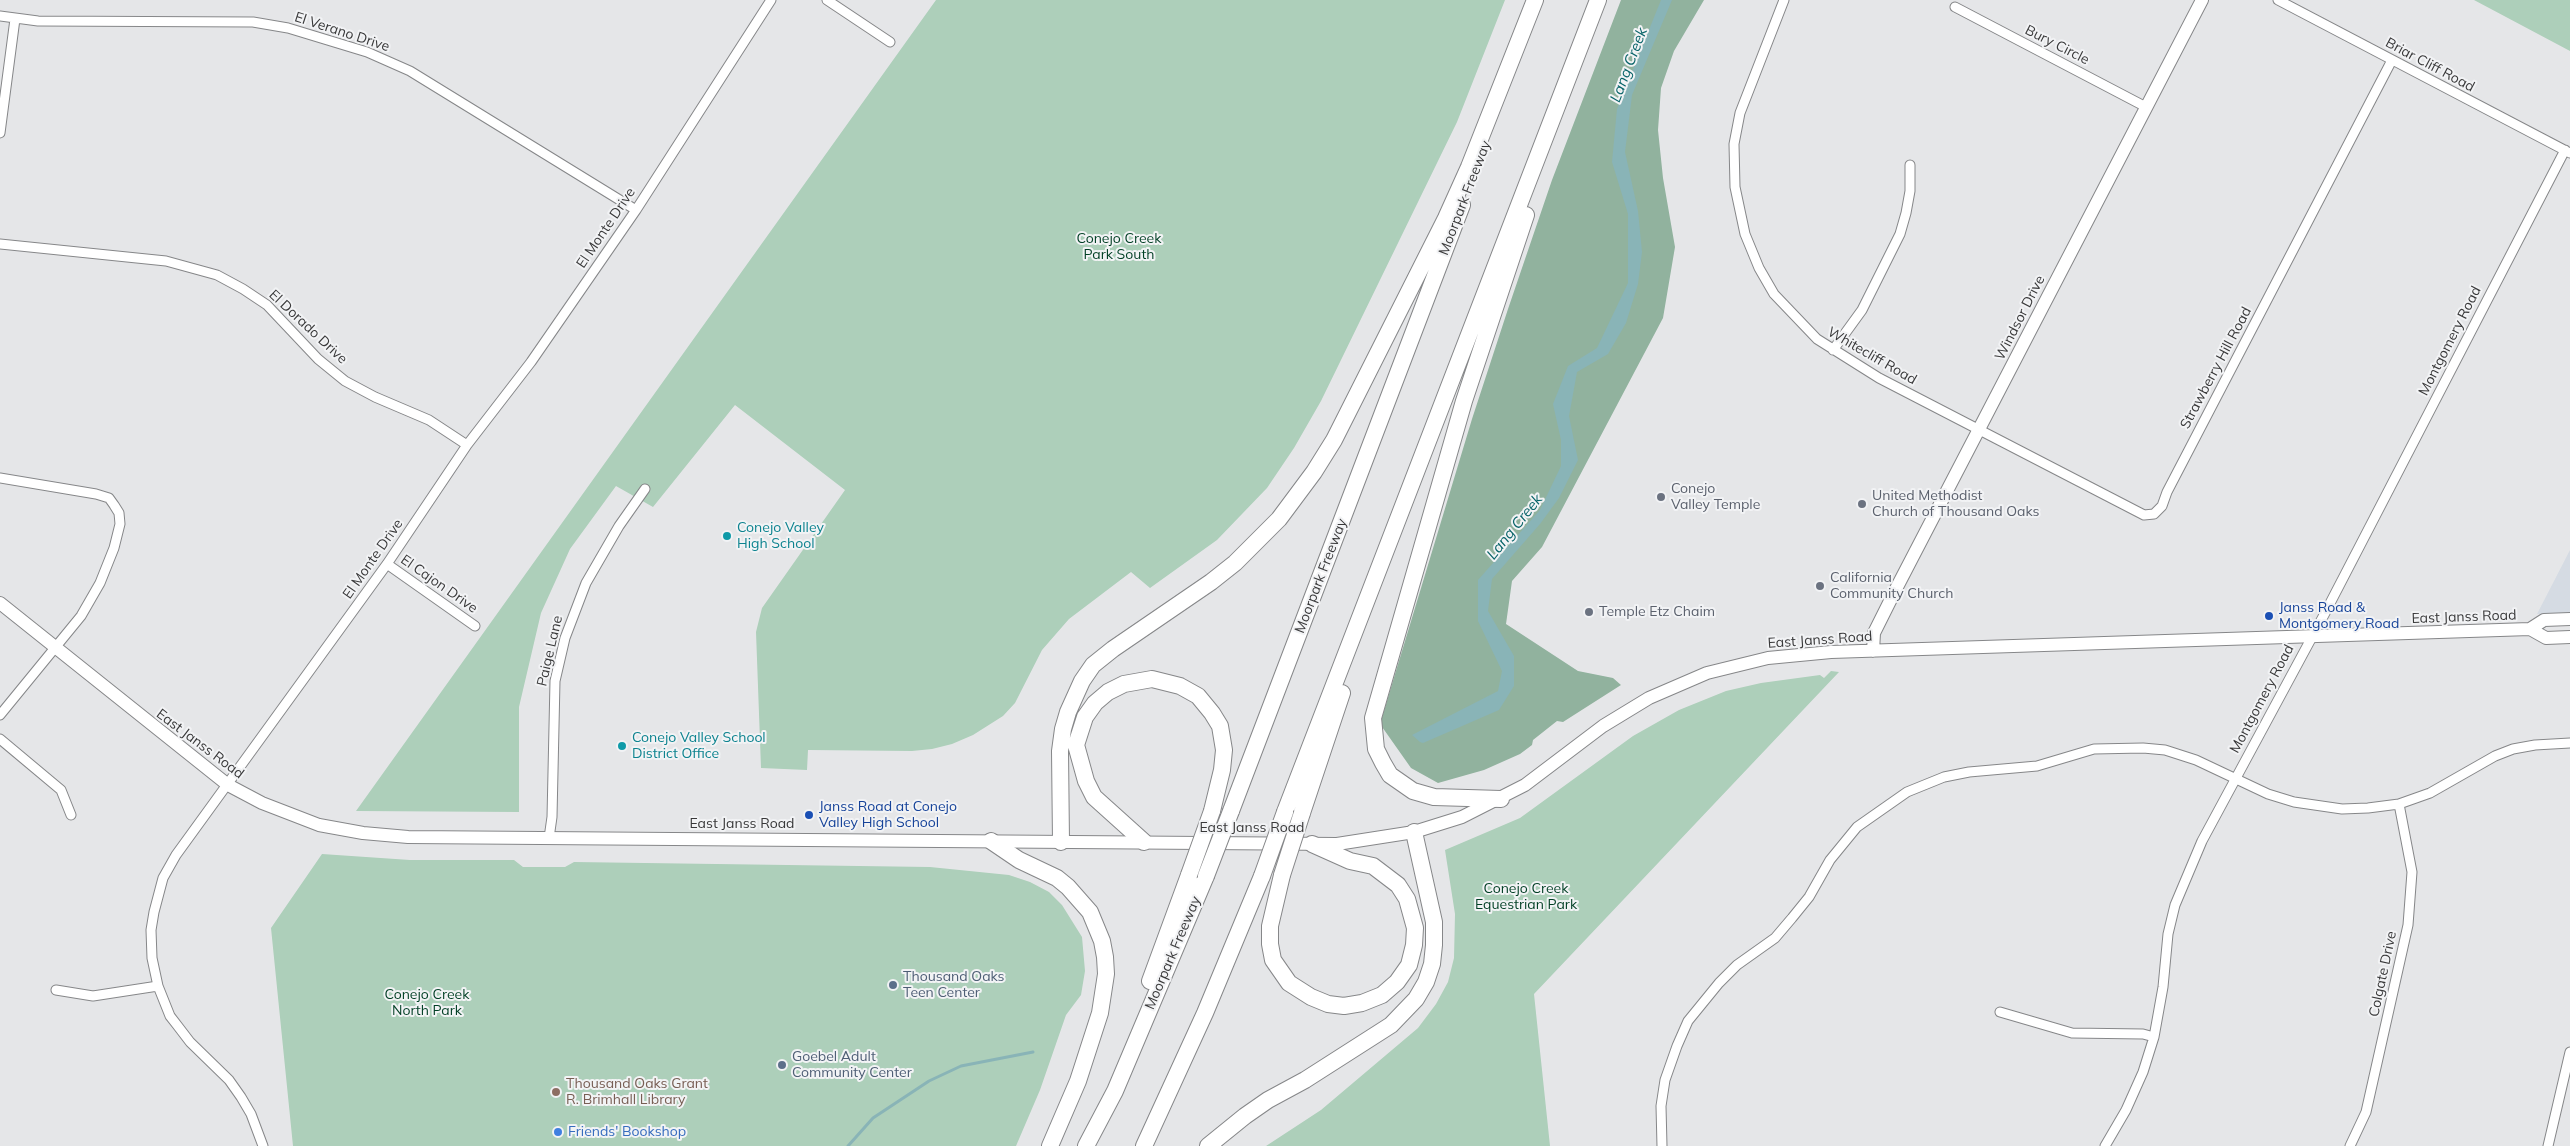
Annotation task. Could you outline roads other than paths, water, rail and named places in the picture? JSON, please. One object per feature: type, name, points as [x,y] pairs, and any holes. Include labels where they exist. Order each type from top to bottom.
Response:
[{"type":"highway","points":[[1061,842],[1061,743],[1068,712],[1082,682],[1094,665],[1113,649],[1235,563],[1279,519],[1314,472],[1334,440],[1446,218],[1469,167],[1535,0]]},
{"type":"highway","name":"Moorpark Freeway","points":[[1089,1140],[1115,1091],[1206,876],[1541,0]]},
{"type":"highway","points":[[1144,1146],[1205,1013],[1262,876],[1416,470],[1598,0]]},
{"type":"highway","points":[[1501,799],[1434,797],[1413,791],[1390,774],[1383,764],[1376,749],[1373,718],[1464,401],[1502,292],[1565,88]]},
{"type":"highway","points":[[1312,844],[1350,861],[1373,866],[1398,885],[1407,899],[1415,928],[1414,945],[1408,965],[1397,982],[1382,995],[1362,1003],[1344,1006],[1328,1004],[1311,998],[1289,983],[1273,960],[1270,944],[1271,918],[1282,875],[1302,813],[1416,470]]},
{"type":"highway","points":[[1089,1140],[1212,811],[1222,770],[1224,750],[1220,726],[1212,713],[1198,696],[1180,686],[1152,679],[1124,684],[1108,692],[1095,703],[1086,717],[1076,745],[1086,781],[1094,797],[1144,842]]},
{"type":"highway","points":[[1208,1146],[1260,1105],[1305,1080],[1391,1025],[1416,999],[1429,973],[1434,945],[1434,922],[1414,832]]},
{"type":"highway","points":[[991,841],[1019,860],[1057,878],[1074,893],[1093,919],[1105,957],[1106,974],[1100,1013],[1078,1081],[1050,1146]]},
{"type":"main road","name":"Windsor Drive","points":[[1873,651],[1874,633],[2202,0]]},
{"type":"main road","name":"East Janss Road","points":[[0,603],[55,649],[228,785],[262,804],[291,816],[355,832],[408,837],[1312,844],[1361,841],[1414,832],[1462,817],[1501,799],[1548,770],[1629,709],[1679,683],[1722,668],[1768,658],[1873,651],[2530,629],[2544,620],[2570,619]]},
{"type":"main road","name":"East Janss Road","points":[[2530,629],[2546,638],[2570,637]]},
{"type":"street","name":"El Monte Drive","points":[[263,1146],[251,1114],[242,1098],[229,1080],[190,1042],[170,1016],[158,986],[152,958],[151,930],[163,878],[176,855],[387,564],[467,445],[531,362],[636,210],[770,0]]},
{"type":"street","points":[[828,0],[890,42]]},
{"type":"street","name":"Whitecliff Road","points":[[1784,0],[1740,113],[1734,144],[1735,187],[1745,234],[1764,278],[1784,306],[1817,340],[1879,378],[1980,429]]},
{"type":"street","name":"Briar Cliff Road","points":[[2278,0],[2567,151]]},
{"type":"street","name":"Bury Circle","points":[[1955,7],[2146,107]]},
{"type":"street","name":"El Verano Drive","points":[[0,16],[15,19],[253,22],[288,28],[367,52],[410,71],[636,210]]},
{"type":"street","points":[[0,134],[15,19]]},
{"type":"street","name":"Strawberry Hill Road","points":[[1980,429],[2144,515],[2154,514],[2162,506],[2171,483],[2392,60]]},
{"type":"street","name":"Montgomery Road","points":[[2105,1146],[2140,1080],[2154,1037],[2163,987],[2168,934],[2174,905],[2202,841],[2310,637],[2322,619],[2567,151]]},
{"type":"street","points":[[1833,350],[1862,310],[1900,234],[1910,192],[1910,165]]},
{"type":"street","name":"El Dorado Drive","points":[[0,244],[166,261],[217,275],[243,289],[267,306],[318,359],[345,381],[375,397],[429,420],[467,445]]},
{"type":"street","points":[[0,478],[96,494],[109,498],[119,513],[120,524],[114,548],[100,583],[81,616],[0,715]]},
{"type":"street","name":"Paige Lane","points":[[549,838],[552,817],[555,681],[564,638],[586,583],[619,526],[645,488]]},
{"type":"street","name":"El Cajon Drive","points":[[387,564],[475,626]]},
{"type":"street","points":[[0,739],[62,790],[71,815]]},
{"type":"street","points":[[1662,1146],[1662,1106],[1665,1080],[1688,1021],[1719,983],[1737,965],[1775,938],[1809,897],[1830,860],[1857,828],[1907,792],[1944,777],[2036,766],[2094,750],[2116,748],[2165,750],[2196,760],[2268,794],[2315,807],[2342,810],[2399,804],[2430,793],[2495,756],[2513,749],[2536,745],[2570,743]]},
{"type":"street","name":"Colgate Drive","points":[[2350,1146],[2366,1112],[2408,925],[2412,872],[2399,804]]},
{"type":"street","points":[[56,990],[93,996],[158,986]]},
{"type":"street","points":[[2000,1012],[2072,1033],[2142,1034],[2154,1037]]},
{"type":"street","points":[[2548,1146],[2566,1096],[2570,1052]]},
{"type":"water","points":[[1661,0],[1672,0],[1632,95],[1625,152],[1638,211],[1642,252],[1638,284],[1626,323],[1608,354],[1577,372],[1569,416],[1578,460],[1559,498],[1540,524],[1492,579],[1488,611],[1514,656],[1514,686],[1499,710],[1423,743],[1412,735],[1498,691],[1502,671],[1478,621],[1478,580],[1540,510],[1561,466],[1561,440],[1553,404],[1568,366],[1597,348],[1628,283],[1628,214],[1612,162],[1617,109]]},
{"type":"waterway","name":"Lang Creek","points":[[848,1146],[873,1118],[929,1081],[961,1066],[1033,1052]]},
{"type":"place","name":"Conejo Valley Temple","points":[[1661,497]]},
{"type":"place","name":"United Methodist Church of Thousand Oaks","points":[[1862,504]]},
{"type":"place","name":"Conejo Valley High School","points":[[727,536]]},
{"type":"place","name":"California Community Church","points":[[1820,586]]},
{"type":"place","name":"Temple Etz Chaim","points":[[1589,612]]},
{"type":"place","name":"Janss Road & Montgomery Road","points":[[2269,616]]},
{"type":"place","name":"Conejo Valley School District Office","points":[[622,746]]},
{"type":"place","name":"Janss Road at Conejo Valley High School","points":[[809,815]]},
{"type":"place","name":"Thousand Oaks Teen Center","points":[[893,985]]},
{"type":"place","name":"Goebel Adult Community Center","points":[[782,1065]]},
{"type":"place","name":"Thousand Oaks Grant R. Brimhall Library","points":[[556,1092]]},
{"type":"place","name":"Friends' Bookshop","points":[[558,1132]]},
{"type":"park label","name":"Conejo Creek Park South","points":[[1119,248]]},
{"type":"park label","name":"Conejo Creek Equestrian Park","points":[[1526,898]]},
{"type":"park label","name":"Conejo Creek North Park","points":[[427,1004]]}]
